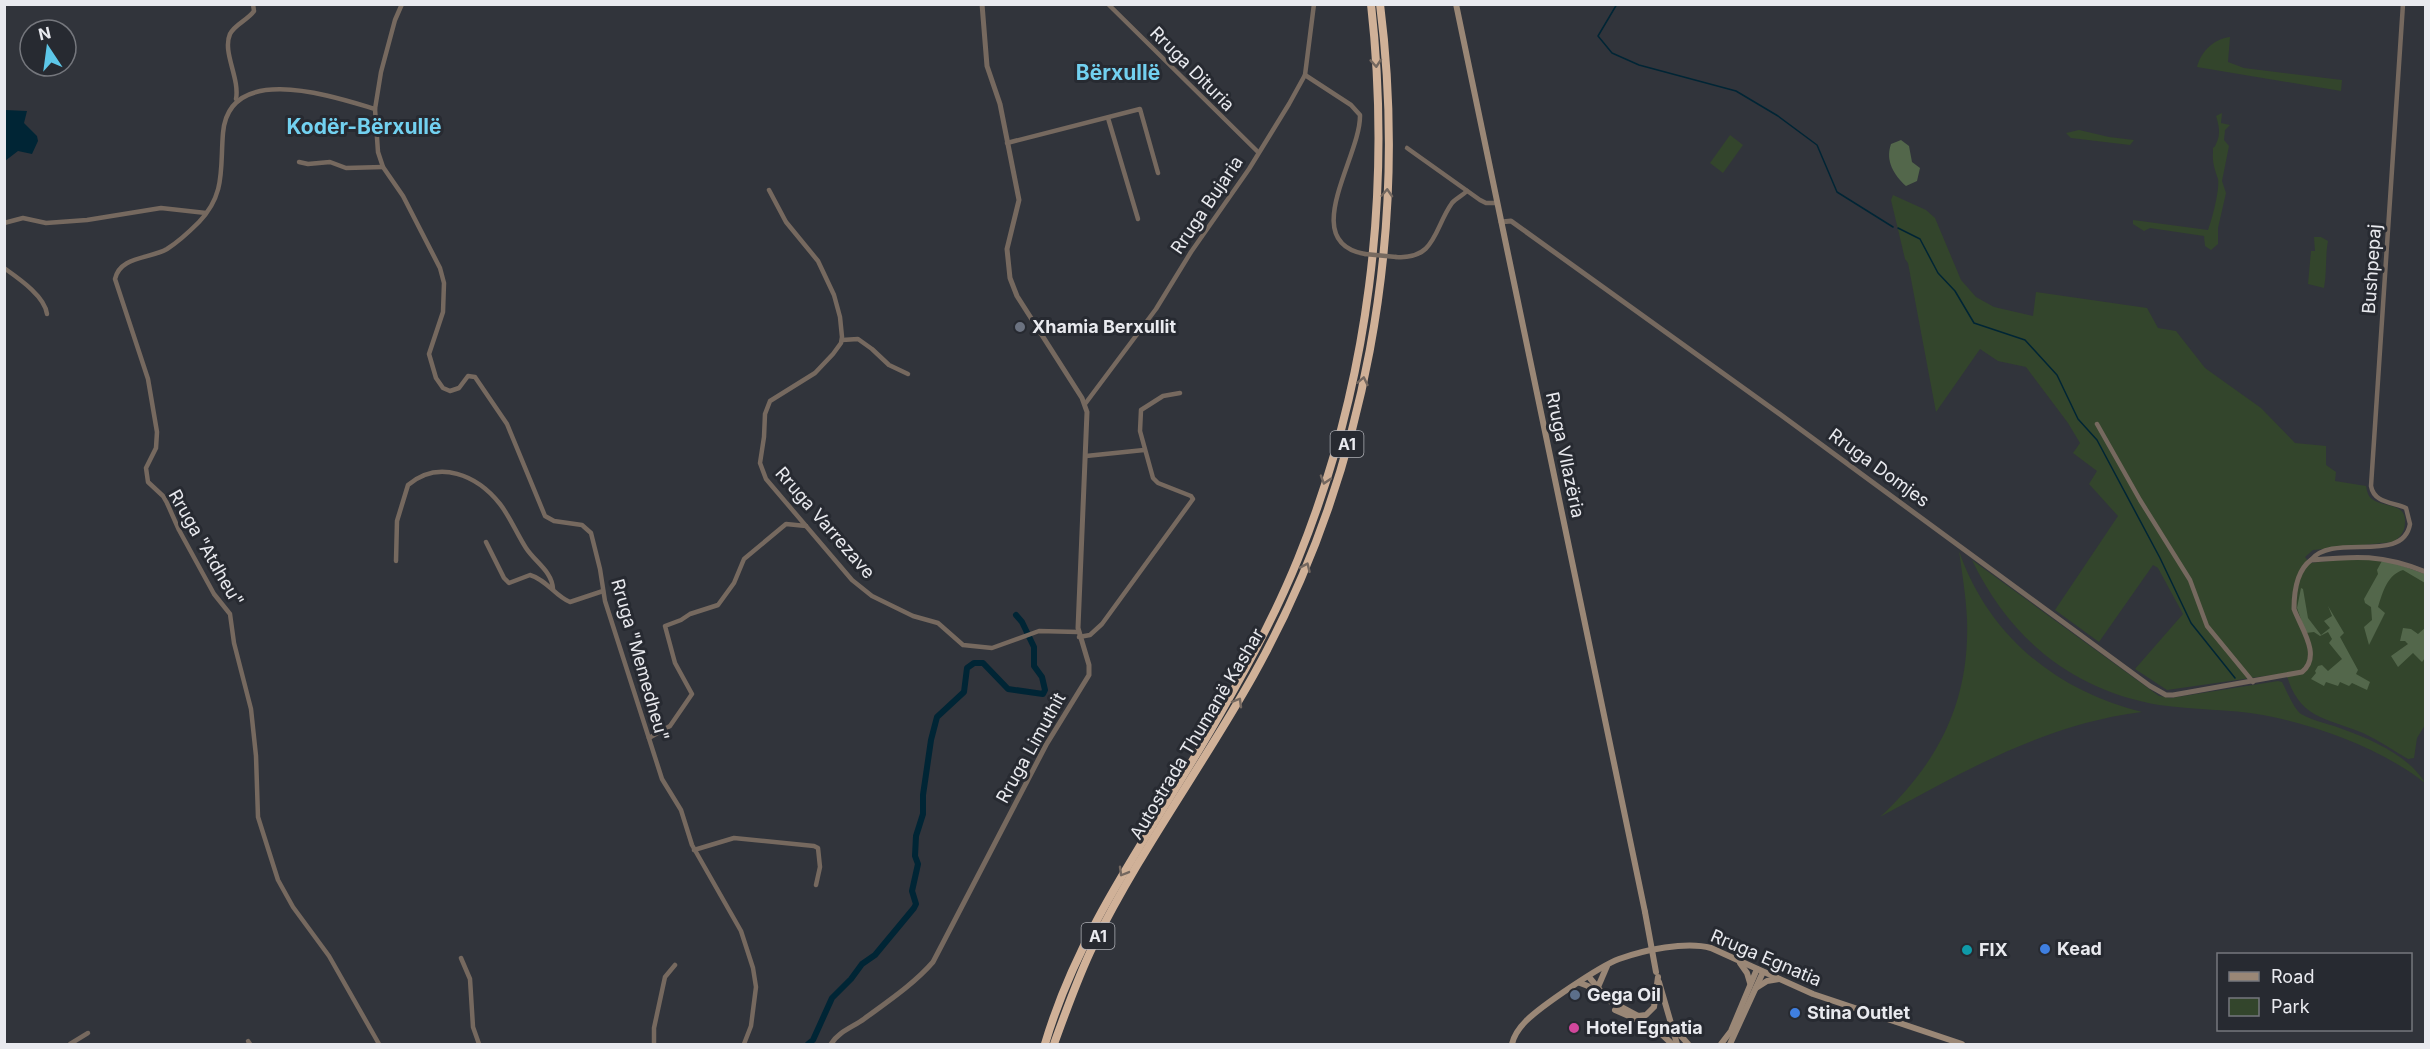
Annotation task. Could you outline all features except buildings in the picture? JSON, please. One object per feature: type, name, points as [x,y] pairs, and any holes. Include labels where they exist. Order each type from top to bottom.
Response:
[{"type":"highway","name":"Autostrada Thumanë Kashar","points":[[1045,1044],[1054,1011],[1092,928],[1122,872],[1220,715],[1273,617],[1299,557],[1332,458],[1359,351],[1374,251],[1379,126],[1371,4]]},
{"type":"highway","name":"Autostrada Thumanë Kashar","points":[[1054,1044],[1092,947],[1255,673],[1309,561],[1328,514],[1360,395],[1376,313],[1386,222],[1389,117],[1380,4]]},
{"type":"highway","points":[[1040,1044],[1048,1028]]},
{"type":"highway","points":[[1059,1044],[1062,1028]]},
{"type":"main road","name":"Rruga Vllazëria","points":[[1456,4],[1657,975]]},
{"type":"main road","name":"Rruga Egnatia","points":[[1512,1044],[1515,1033],[1533,1015],[1608,965],[1627,956],[1687,945],[1711,948],[1824,998],[1962,1044]]},
{"type":"main road","points":[[1730,1044],[1752,988],[1740,962]]},
{"type":"main road","points":[[1598,991],[1608,965]]},
{"type":"main road","points":[[1721,1044],[1731,1031],[1760,971]]},
{"type":"main road","points":[[1580,983],[1598,991],[1611,1002],[1634,1015],[1642,1016],[1654,1007],[1657,975]]},
{"type":"main road","points":[[1657,975],[1677,1044]]},
{"type":"main road","points":[[1589,977],[1598,991],[1624,1015],[1660,1030],[1672,1044]]},
{"type":"main road","points":[[1752,988],[1767,981],[1779,979]]},
{"type":"main road","points":[[1670,1020],[1678,1034],[1688,1044]]},
{"type":"street","points":[[253,4],[254,11],[231,32],[229,38],[228,46],[237,82],[236,99],[238,101],[261,90],[280,88],[335,98],[375,109]]},
{"type":"street","name":"Rruga \"Memedheu\"","points":[[402,4],[395,20],[381,72],[375,109],[378,152],[383,167],[403,196],[440,268],[444,283],[443,312],[429,354],[438,383],[450,391],[456,390],[468,376],[475,377],[507,424],[545,516],[554,521],[582,525],[591,533],[603,591],[662,779],[681,810],[694,850],[741,930],[753,968],[755,997],[751,1026],[744,1044]]},
{"type":"street","points":[[982,4],[987,66],[1000,104],[1019,200],[1008,240],[1010,278],[1017,296],[1085,404]]},
{"type":"street","name":"Rruga Dituria","points":[[1108,4],[1258,152]]},
{"type":"street","name":"Rruga Bujaria","points":[[1085,404],[1156,309],[1305,75],[1314,4]]},
{"type":"street","name":"Bushpepaj","points":[[2311,560],[2322,552],[2364,545],[2397,544],[2409,529],[2408,511],[2398,504],[2378,500],[2372,493],[2371,486],[2403,4]]},
{"type":"street","points":[[1305,75],[1351,105],[1360,115],[1354,150],[1332,219],[1336,238],[1343,246],[1353,252],[1365,254],[1413,257],[1426,249],[1452,203],[1467,191]]},
{"type":"street","name":"Rruga \"Atdheu\"","points":[[238,101],[224,124],[222,181],[206,213],[169,248],[128,262],[118,269],[115,279],[148,379],[157,432],[156,448],[146,468],[148,482],[163,496],[214,594],[230,614],[234,643],[250,709],[256,756],[258,818],[278,880],[292,907],[329,956],[379,1044]]},
{"type":"street","points":[[1008,143],[1140,109],[1158,173]]},
{"type":"street","points":[[1108,118],[1138,219]]},
{"type":"street","points":[[1407,148],[1486,203],[1497,203]]},
{"type":"street","points":[[299,162],[308,164],[330,162],[346,168],[383,167]]},
{"type":"street","points":[[769,190],[786,222],[818,261],[834,295],[840,317],[842,340],[858,339],[889,365],[908,374]]},
{"type":"street","points":[[4,223],[23,218],[46,223],[87,220],[161,208],[206,213]]},
{"type":"street","name":"Rruga Domjes","points":[[1501,222],[1511,221],[1791,422],[2158,692],[2173,695],[2302,672],[2312,662],[2307,639],[2294,609],[2294,602],[2299,576],[2311,560]]},
{"type":"street","points":[[4,268],[35,294],[46,308],[47,314]]},
{"type":"street","name":"Rruga Varrezave","points":[[842,340],[833,354],[815,373],[770,401],[765,414],[760,463],[762,472],[852,580],[872,596],[913,616],[946,627],[963,645],[992,648],[1039,631],[1079,634]]},
{"type":"street","points":[[1079,634],[1090,636],[1102,624],[1193,499],[1191,496],[1158,483],[1153,478],[1140,431],[1141,410],[1163,396],[1180,393]]},
{"type":"street","name":"Rruga Limuthit","points":[[831,1044],[838,1036],[918,977],[937,956],[1046,745],[1088,679],[1089,665],[1079,634],[1088,422],[1085,404]]},
{"type":"street","points":[[2097,424],[2139,500],[2190,580],[2206,626],[2253,682]]},
{"type":"street","points":[[1086,456],[1144,450]]},
{"type":"street","points":[[396,561],[397,521],[408,484],[429,473],[449,472],[468,477],[501,505],[527,549],[547,572],[553,589]]},
{"type":"street","points":[[649,738],[670,726],[692,694],[675,663],[664,626],[718,605],[734,583],[740,566],[748,555],[786,524],[806,526]]},
{"type":"street","points":[[486,542],[504,578],[509,583],[530,575],[570,602],[603,591]]},
{"type":"street","points":[[2311,560],[2377,557],[2401,562],[2426,572]]},
{"type":"street","points":[[694,850],[734,838],[814,846],[818,848],[820,858],[816,885]]},
{"type":"street","points":[[461,958],[470,979],[473,1027],[479,1044]]},
{"type":"street","points":[[654,1044],[654,1028],[665,977],[675,965]]},
{"type":"street","points":[[70,1044],[88,1033]]},
{"type":"green space","points":[[2230,37],[2228,62],[2244,68],[2342,80],[2341,91],[2197,67],[2201,56],[2213,43]]},
{"type":"green space","points":[[2222,113],[2221,123],[2230,125],[2225,130],[2224,140],[2229,146],[2222,181],[2226,193],[2218,228],[2218,244],[2211,250],[2205,246],[2204,236],[2150,228],[2144,231],[2133,224],[2133,220],[2208,230],[2218,184],[2213,156],[2213,148],[2218,141],[2219,134],[2216,116]]},
{"type":"green space","points":[[2079,130],[2134,140],[2130,145],[2071,138],[2066,133]]},
{"type":"green space","points":[[1730,135],[1743,145],[1723,173],[1710,163]]},
{"type":"green space","points":[[1901,140],[1909,146],[1912,162],[1920,168],[1917,181],[1906,186],[1894,172],[1889,156],[1891,144]]},
{"type":"green space","points":[[1893,195],[1926,210],[1935,218],[1961,280],[1976,297],[1994,307],[2033,316],[2036,292],[2147,308],[2158,328],[2176,331],[2205,368],[2261,408],[2295,443],[2326,446],[2326,465],[2336,472],[2335,481],[2366,486],[2372,499],[2402,511],[2404,528],[2393,542],[2313,550],[2305,557],[2310,563],[2368,557],[2425,574],[2425,725],[2417,738],[2414,758],[2408,759],[2363,733],[2315,714],[2298,700],[2286,673],[2167,690],[2135,669],[2183,614],[2158,568],[2153,565],[2099,642],[2055,610],[2118,516],[2089,484],[2097,471],[2073,453],[2080,443],[2068,423],[2026,367],[1998,361],[1980,349],[1936,412],[1908,263],[1905,259],[1891,200]]},
{"type":"green space","points":[[2314,237],[2321,237],[2328,241],[2324,288],[2308,284],[2311,251],[2315,251]]},
{"type":"green space","points":[[1959,551],[1988,609],[2029,655],[2054,674],[2081,690],[2142,712],[2106,718],[2039,738],[1974,767],[1880,817],[1901,796],[1934,752],[1947,728],[1956,703],[1967,649],[1967,619]]},
{"type":"green space","points":[[2383,559],[2425,574],[2425,583],[2403,570],[2389,580],[2378,607],[2385,613],[2369,645],[2364,627],[2372,620],[2371,607],[2365,603],[2364,599],[2378,574],[2377,570]]},
{"type":"green space","points":[[1972,560],[2159,696],[2171,698],[2282,682],[2301,714],[2356,734],[2390,750],[2410,765],[2425,783],[2389,759],[2369,749],[2305,725],[2250,713],[2159,705],[2128,698],[2098,687],[2047,656],[2025,637],[1987,588]]},
{"type":"green space","points":[[2301,588],[2308,618],[2321,635],[2330,628],[2324,621],[2332,616],[2328,606],[2344,633],[2340,637],[2358,670],[2356,674],[2370,682],[2367,690],[2352,683],[2349,686],[2340,682],[2338,686],[2326,682],[2324,686],[2311,679],[2318,666],[2322,665],[2328,671],[2342,659],[2329,643],[2332,639],[2328,632],[2320,636],[2314,632],[2306,633],[2297,608]]},
{"type":"green space","points":[[2403,628],[2411,629],[2418,634],[2425,628],[2425,658],[2422,662],[2413,653],[2398,667],[2391,656],[2408,644],[2400,641]]},
{"type":"water","points":[[5,110],[27,111],[24,123],[37,136],[38,141],[32,154],[18,151],[5,161]]},
{"type":"waterway","points":[[1617,4],[1598,36],[1612,53],[1639,65],[1736,91],[1778,116],[1817,145],[1837,192],[1893,227]]},
{"type":"waterway","points":[[1898,228],[1920,239],[1938,273],[1955,291],[1974,323],[2025,340],[2057,375],[2078,419],[2097,440],[2160,558],[2191,623],[2235,678]]},
{"type":"waterway","points":[[808,1044],[813,1040],[832,998],[862,964],[875,955],[916,904],[912,891],[918,864],[915,856],[916,836],[923,814],[923,795],[931,740],[937,717],[964,692],[967,668],[974,663],[983,663],[1008,689],[1043,694],[1045,690],[1042,677],[1034,666],[1034,647],[1016,615]]},
{"type":"place","name":"Xhamia Berxullit","points":[[1020,327]]},
{"type":"place","name":"Kead","points":[[2045,949]]},
{"type":"place","name":"FIX","points":[[1967,950]]},
{"type":"place","name":"Gega Oil","points":[[1575,995]]},
{"type":"place","name":"Stina Outlet","points":[[1795,1013]]},
{"type":"place","name":"Hotel Egnatia","points":[[1574,1028]]},
{"type":"district","name":"Bërxullë","points":[[1118,73]]},
{"type":"district","name":"Kodër-Bërxullë","points":[[364,127]]}]
